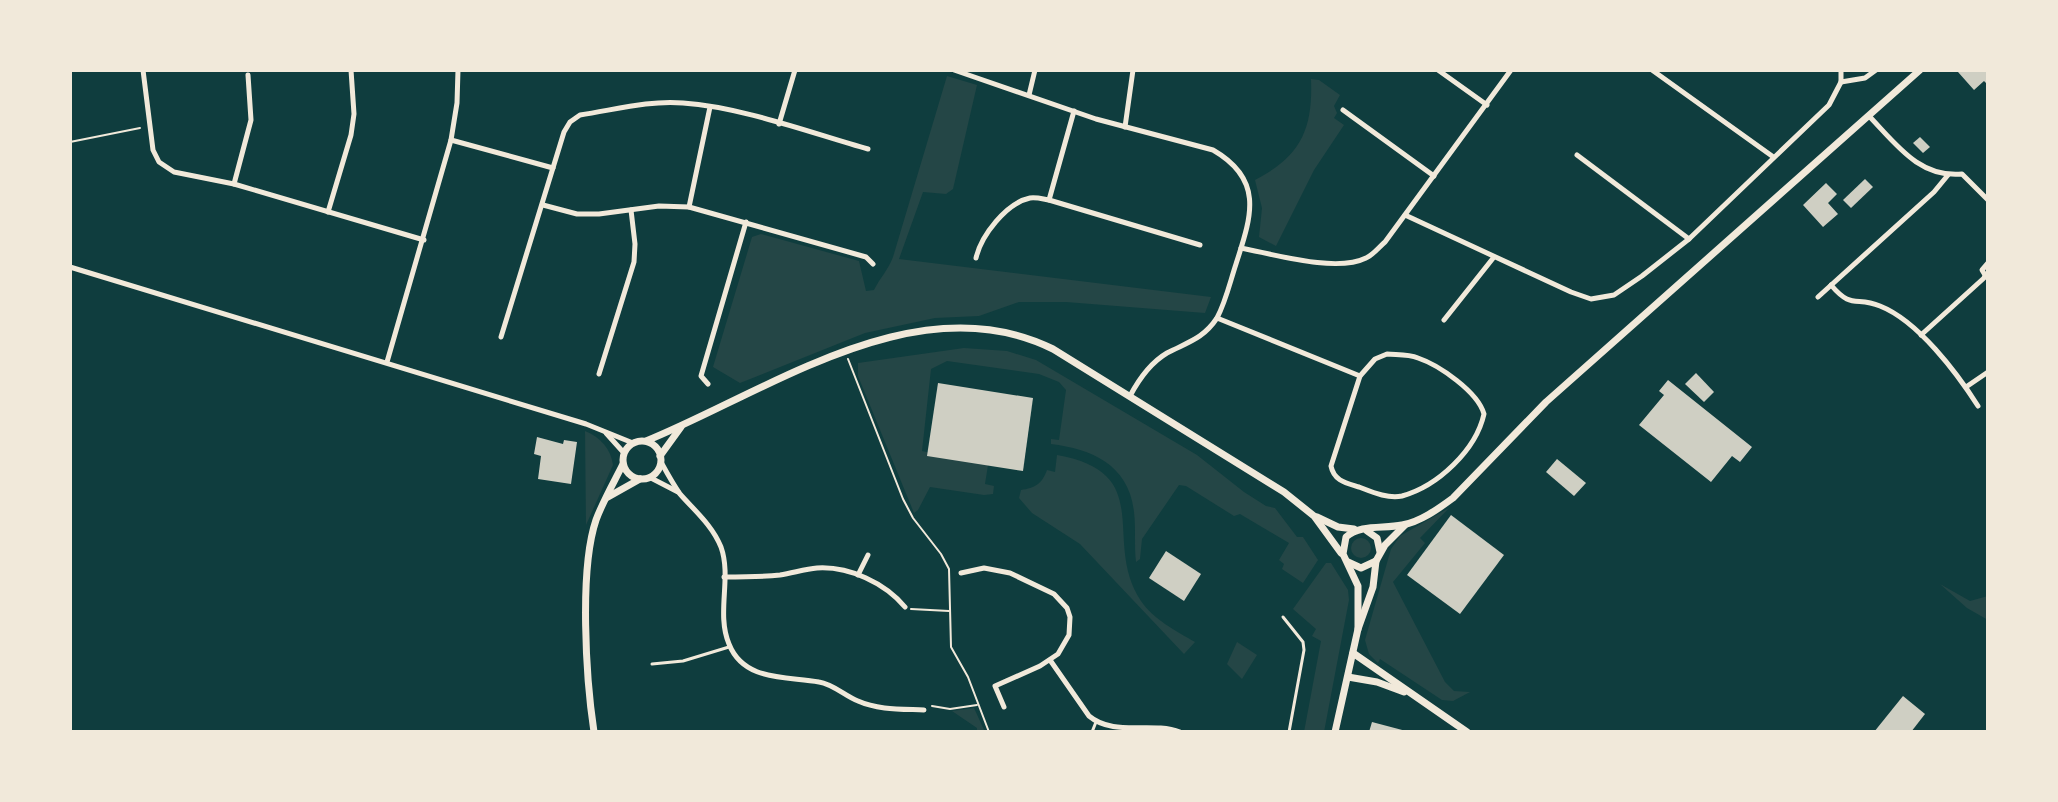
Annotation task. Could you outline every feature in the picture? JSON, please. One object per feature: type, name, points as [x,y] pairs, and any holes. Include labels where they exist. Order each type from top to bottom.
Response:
[{"type":"street","points":[[143,70],[153,150],[159,162],[174,172],[234,184],[424,240]]},
{"type":"street","points":[[328,212],[351,135],[354,114],[351,70]]},
{"type":"street","points":[[387,362],[451,140],[458,70]]},
{"type":"street","points":[[779,124],[795,70]]},
{"type":"street","points":[[954,70],[1125,127],[1213,150],[1230,159],[1248,185],[1250,217],[1217,318],[1197,340],[1151,365],[1130,396]]},
{"type":"street","points":[[1029,95],[1035,70]]},
{"type":"street","points":[[1125,127],[1133,70]]},
{"type":"street","points":[[1438,70],[1487,105]]},
{"type":"street","points":[[1241,248],[1333,263],[1368,258],[1385,242],[1511,70]]},
{"type":"street","points":[[1652,70],[1772,156]]},
{"type":"street","points":[[1405,215],[1591,299],[1614,295],[1689,239],[1772,156],[1829,105],[1841,82],[1841,70]]},
{"type":"street","points":[[1841,82],[1865,78],[1876,70]]},
{"type":"street","points":[[70,267],[586,424],[633,443],[646,441],[847,351],[894,336],[927,330],[985,328],[1033,338],[1284,492],[1314,516],[1338,527],[1360,530],[1405,525],[1453,498],[1546,402],[1920,70]]},
{"type":"street","points":[[234,184],[251,120],[248,75]]},
{"type":"street","points":[[501,337],[564,132],[580,115],[654,103],[682,103],[779,124],[868,149]]},
{"type":"street","points":[[689,207],[710,107]]},
{"type":"street","points":[[1343,110],[1434,176]]},
{"type":"street","points":[[1049,200],[1074,111]]},
{"type":"street","points":[[1869,116],[1916,164],[1948,175],[1962,174],[1988,200]]},
{"type":"street","points":[[451,140],[553,168]]},
{"type":"street","points":[[1577,155],[1689,239]]},
{"type":"street","points":[[1818,297],[1934,192],[1948,175]]},
{"type":"street","points":[[976,258],[985,233],[1019,203],[1032,198],[1049,200],[1200,245]]},
{"type":"street","points":[[543,205],[577,214],[659,206],[689,207],[866,257],[873,264]]},
{"type":"street","points":[[599,374],[634,262],[631,210]]},
{"type":"street","points":[[708,384],[701,376],[746,222]]},
{"type":"street","points":[[1444,320],[1494,257]]},
{"type":"street","points":[[1921,335],[1984,278],[1982,270],[1988,263]]},
{"type":"street","points":[[1831,285],[1850,302],[1882,306],[1921,335],[1951,365],[1978,406]]},
{"type":"street","points":[[1217,318],[1360,376]]},
{"type":"street","points":[[1387,354],[1419,358],[1473,394],[1482,406],[1482,422],[1459,459],[1448,470],[1401,496],[1386,496],[1339,480],[1331,466],[1360,376],[1375,359],[1387,354]]},
{"type":"street","points":[[1966,387],[1988,372]]},
{"type":"street","points":[[660,459],[682,425]]},
{"type":"street","points":[[605,433],[624,453]]},
{"type":"street","points":[[608,497],[659,469],[658,449],[646,441]]},
{"type":"street","points":[[594,732],[587,657],[589,559],[596,521],[623,464],[624,453],[633,443]]},
{"type":"street","points":[[660,459],[679,492],[714,533],[724,559],[723,616],[729,647],[746,667],[766,675],[820,682],[873,706],[924,710]]},
{"type":"street","points":[[623,464],[629,474],[640,479]]},
{"type":"street","points":[[649,477],[679,492]]},
{"type":"street","points":[[1314,516],[1344,557],[1358,586],[1358,629]]},
{"type":"street","points":[[1360,530],[1346,537],[1342,548],[1344,557],[1361,568],[1378,557],[1405,525]]},
{"type":"street","points":[[1335,732],[1378,557],[1377,538],[1360,530]]},
{"type":"street","points":[[858,575],[868,555]]},
{"type":"street","points":[[967,561],[970,570]]},
{"type":"street","points":[[724,577],[764,577],[822,568],[839,569],[887,590],[905,607]]},
{"type":"street","points":[[961,573],[984,568],[1010,573],[1061,600],[1067,608],[1071,626],[1066,644],[1050,660],[995,686],[1004,707]]},
{"type":"street","points":[[1353,653],[1467,732]]},
{"type":"street","points":[[1050,660],[1096,722],[1123,727],[1167,728],[1180,732]]},
{"type":"street","points":[[1348,677],[1383,683],[1417,698]]},
{"type":"lane","points":[[1283,617],[1303,642],[1304,650],[1289,732]]},
{"type":"lane","points":[[652,664],[683,661],[729,647]]},
{"type":"lane","points":[[1092,732],[1096,722]]},
{"type":"path","points":[[192,70],[202,70]]},
{"type":"path","points":[[70,142],[149,126]]},
{"type":"path","points":[[847,351],[850,366],[903,499],[949,569],[951,647],[968,677],[989,732]]},
{"type":"path","points":[[905,607],[950,611]]},
{"type":"path","points":[[924,710],[925,705],[950,709],[979,705]]},
{"type":"shaded area","points":[[947,76],[977,85],[953,189],[946,194],[923,192],[899,259],[1211,297],[1205,313],[1066,302],[1019,302],[979,316],[935,318],[865,333],[740,383],[713,367],[752,237],[761,234],[859,261],[866,291],[874,290],[893,257]]},
{"type":"shaded area","points":[[1311,79],[1319,80],[1340,95],[1334,106],[1337,113],[1334,118],[1344,125],[1314,170],[1276,246],[1259,237],[1262,208],[1255,180],[1283,161],[1301,139],[1310,112]]},
{"type":"shaded area","points":[[964,348],[1007,351],[1036,360],[1197,455],[1244,492],[1275,508],[1297,537],[1303,537],[1318,560],[1303,583],[1282,569],[1284,564],[1279,560],[1289,543],[1240,514],[1234,516],[1186,486],[1179,485],[1142,539],[1140,559],[1136,562],[1134,512],[1125,482],[1106,462],[1094,455],[1051,444],[1051,439],[1059,440],[1066,390],[1059,382],[1039,374],[947,361],[931,369],[922,451],[988,465],[985,484],[994,486],[993,494],[930,487],[914,513],[858,376],[858,363]]},
{"type":"shaded area","points":[[585,431],[604,444],[613,465],[586,525]]},
{"type":"shaded area","points":[[1057,455],[1088,464],[1107,477],[1117,493],[1122,512],[1130,578],[1141,601],[1152,613],[1195,642],[1184,654],[1080,544],[1032,513],[1019,498],[1021,490],[1037,484],[1047,470],[1055,472]]},
{"type":"shaded area","points":[[1449,508],[1420,538],[1425,543],[1393,582],[1445,682],[1454,691],[1470,692],[1453,701],[1442,700],[1380,659],[1378,663],[1369,654],[1365,640],[1391,549],[1400,536]]},
{"type":"shaded area","points":[[1361,538],[1368,541],[1371,548],[1368,555],[1361,558],[1354,555],[1351,548],[1354,541]]},
{"type":"shaded area","points":[[1326,563],[1331,563],[1348,590],[1349,600],[1324,732],[1304,732],[1321,641],[1312,636],[1316,629],[1293,609]]},
{"type":"shaded area","points":[[1940,584],[1970,601],[1988,596],[1988,620],[1967,608]]},
{"type":"shaded area","points":[[1237,642],[1257,655],[1242,679],[1227,664]]},
{"type":"shaded area","points":[[974,708],[985,732],[977,732],[977,728],[952,711]]},
{"type":"building","points":[[1988,70],[1988,85],[1984,81],[1974,90],[1958,72]]},
{"type":"building","points":[[1920,137],[1930,147],[1923,153],[1913,143]]},
{"type":"building","points":[[1865,179],[1873,187],[1851,208],[1843,200]]},
{"type":"building","points":[[1826,183],[1837,194],[1828,203],[1838,214],[1823,227],[1803,205]]},
{"type":"building","points":[[1696,373],[1714,392],[1704,402],[1685,384]]},
{"type":"building","points":[[1668,380],[1752,447],[1740,462],[1732,456],[1711,482],[1639,425],[1664,395],[1659,391]]},
{"type":"building","points":[[938,383],[1033,398],[1023,471],[927,456]]},
{"type":"building","points":[[537,437],[563,444],[564,440],[577,442],[571,484],[538,479],[541,456],[534,454]]},
{"type":"building","points":[[1557,459],[1586,483],[1574,496],[1546,472]]},
{"type":"building","points":[[1451,515],[1504,555],[1460,614],[1407,575]]},
{"type":"building","points":[[1166,551],[1201,574],[1184,601],[1149,578]]},
{"type":"building","points":[[1903,696],[1925,714],[1911,732],[1874,732]]},
{"type":"building","points":[[1372,722],[1406,731],[1406,732],[1369,732]]}]
